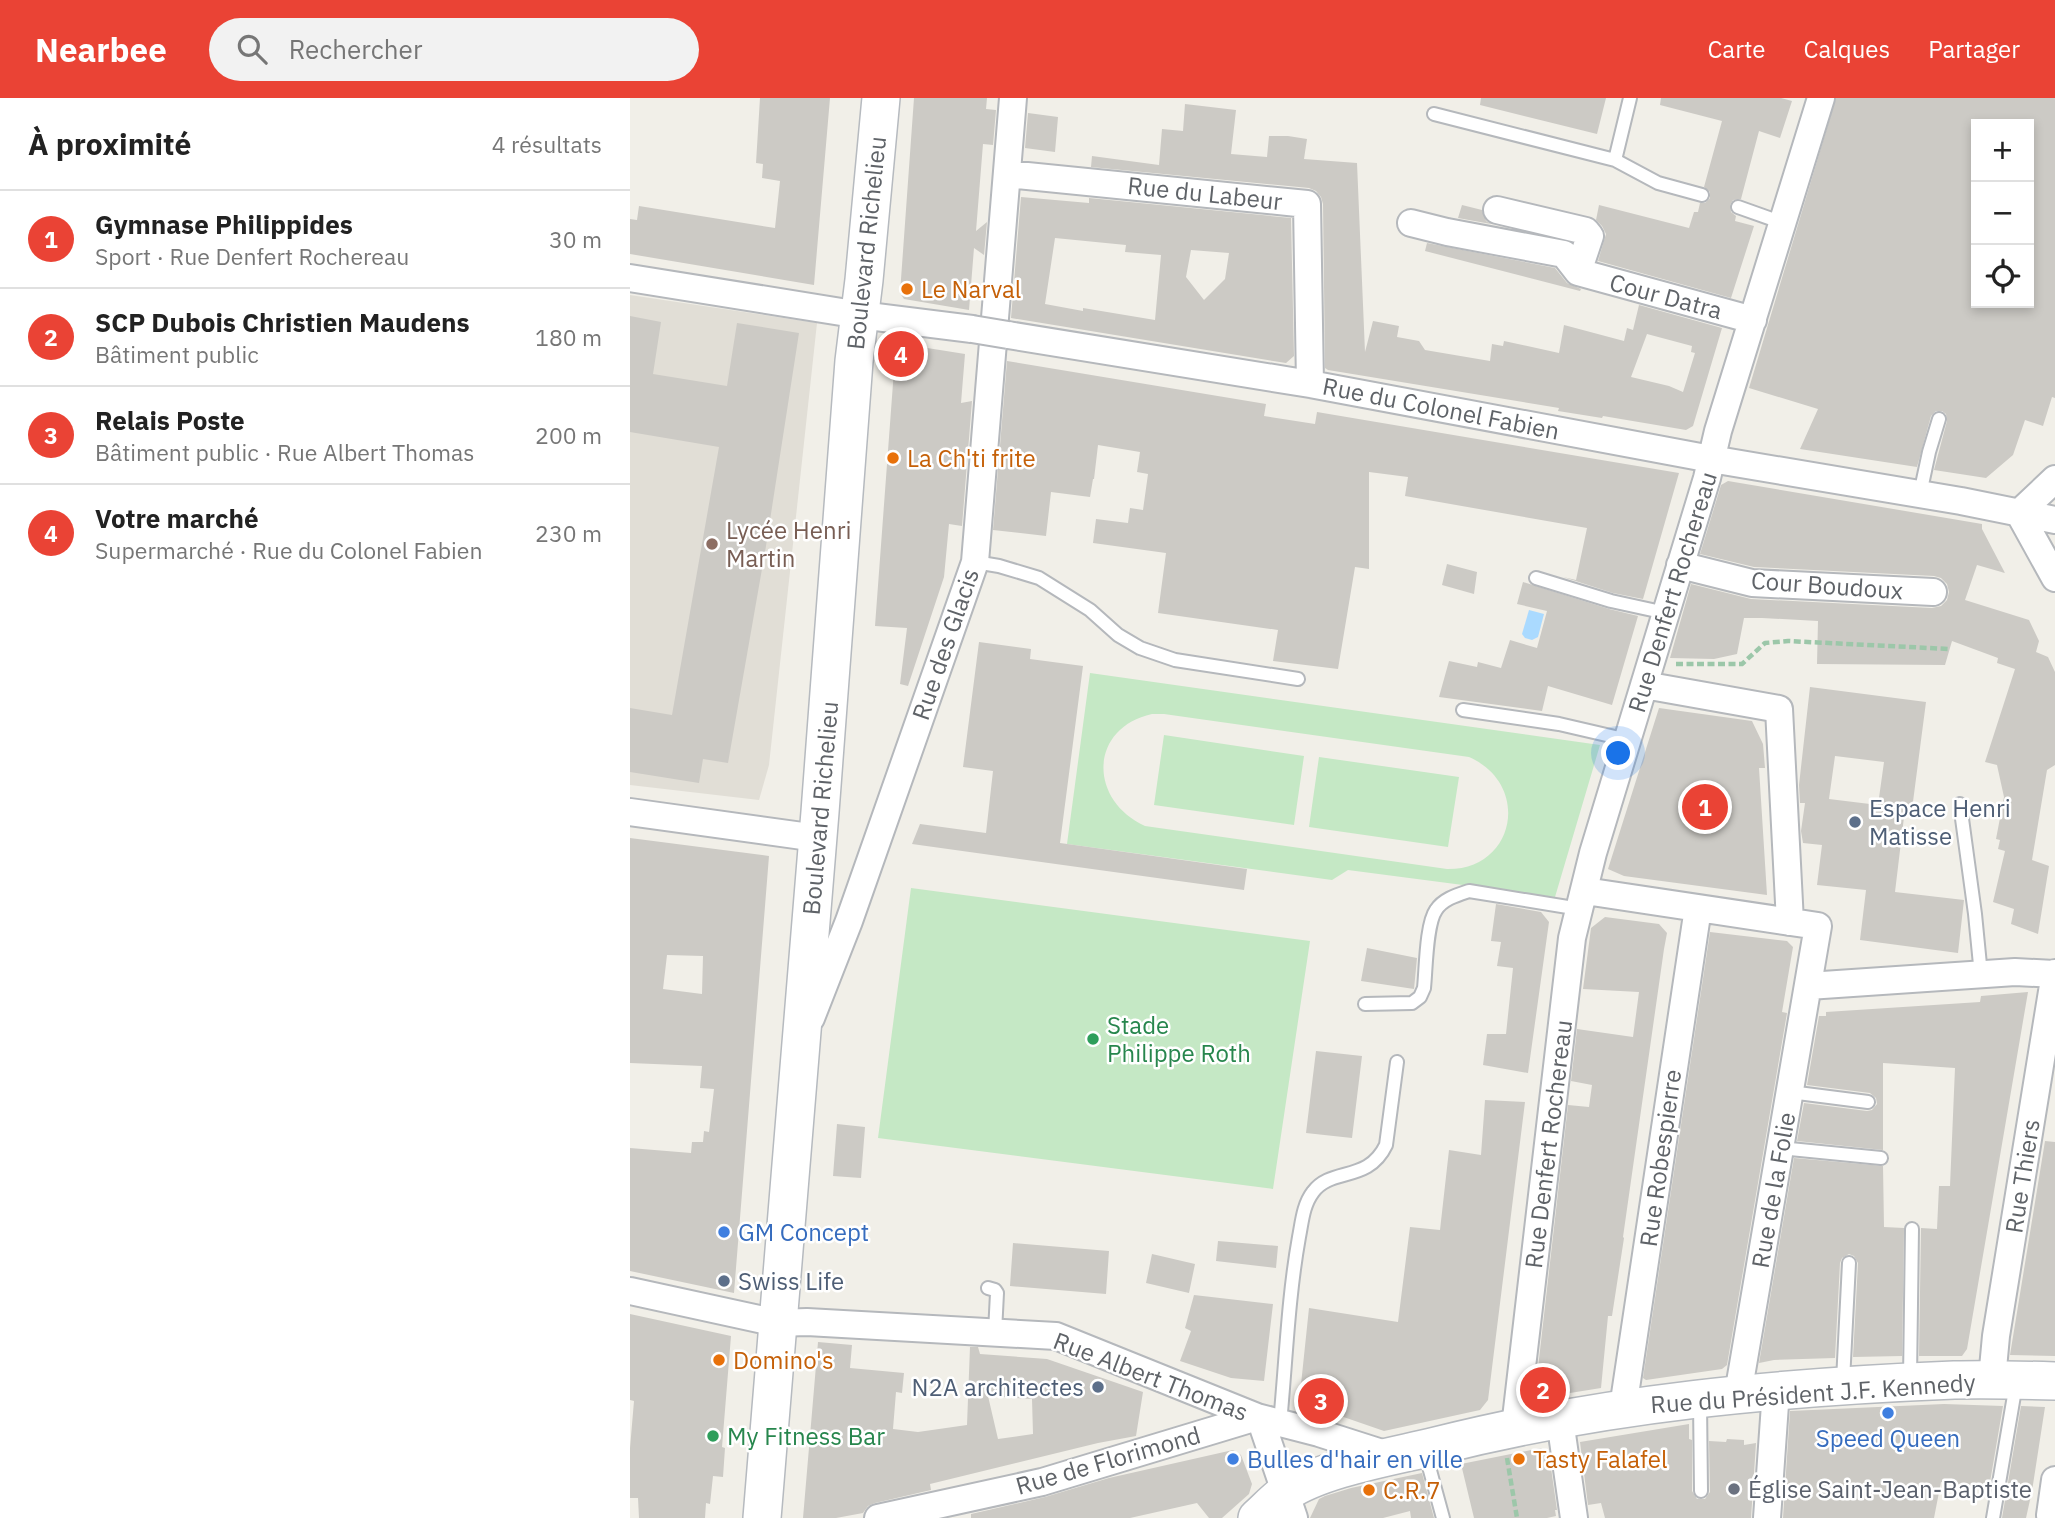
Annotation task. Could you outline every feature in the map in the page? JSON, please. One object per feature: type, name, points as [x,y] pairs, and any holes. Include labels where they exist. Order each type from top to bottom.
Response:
[{"type":"main road","name":"Boulevard Richelieu","points":[[762,1518],[854,361],[881,98]]},
{"type":"main road","name":"Rue du Président J.F. Kennedy","points":[[1257,1518],[1289,1506],[1324,1474],[1509,1429],[1623,1408],[1738,1394],[1843,1386],[2004,1380],[2055,1381]]},
{"type":"street","name":"Rue des Glacis","points":[[801,1046],[849,921],[975,562],[1013,98]]},
{"type":"street","name":"Rue Denfert Rochereau","points":[[1509,1429],[1572,938],[1593,853],[1712,459],[1718,431],[1821,98]]},
{"type":"street","name":"Rue du Labeur","points":[[1007,174],[1307,204],[1310,384]]},
{"type":"street","name":"Cour Datra","points":[[1497,210],[1586,231],[1590,236],[1578,272]]},
{"type":"street","name":"Cour Datra","points":[[1411,223],[1564,254],[1578,272],[1753,320]]},
{"type":"street","name":"Rue du Colonel Fabien","points":[[630,278],[860,315],[972,329],[1310,384],[2055,520]]},
{"type":"street","points":[[2055,479],[2019,513],[2055,578]]},
{"type":"street","name":"Cour Boudoux","points":[[1680,565],[1752,583],[1933,592]]},
{"type":"street","points":[[1582,900],[1698,908],[1790,922],[1779,709],[1647,675]]},
{"type":"street","points":[[630,812],[817,838]]},
{"type":"street","name":"Rue Robespierre","points":[[1623,1408],[1698,908]]},
{"type":"street","name":"Rue de la Folie","points":[[1738,1394],[1818,926],[1790,922]]},
{"type":"street","points":[[1808,986],[2015,972],[2055,974]]},
{"type":"street","name":"Rue Thiers","points":[[2004,1380],[1996,1336],[2055,974]]},
{"type":"street","name":"Rue Albert Thomas","points":[[630,1291],[777,1322],[1056,1336],[1269,1420],[1408,1453]]},
{"type":"street","points":[[1768,1518],[1776,1391]]},
{"type":"street","points":[[1269,1420],[1262,1424],[1289,1506]]},
{"type":"street","name":"Rue de Florimond","points":[[878,1518],[1042,1482],[1269,1420]]},
{"type":"street","points":[[1560,1420],[1574,1518]]},
{"type":"street","points":[[2050,1515],[2055,1480]]},
{"type":"lane","points":[[1615,160],[1630,98]]},
{"type":"lane","points":[[1434,114],[1615,160],[1658,183],[1702,195]]},
{"type":"lane","points":[[1738,207],[1783,223]]},
{"type":"lane","points":[[1920,494],[1939,419]]},
{"type":"lane","points":[[975,562],[1039,578],[1090,610],[1118,635],[1140,648],[1175,660],[1298,679]]},
{"type":"lane","points":[[1536,578],[1611,601],[1666,613]]},
{"type":"lane","points":[[1462,710],[1559,724],[1628,740]]},
{"type":"lane","points":[[1960,804],[1981,975]]},
{"type":"lane","points":[[1365,1004],[1412,1003],[1420,997],[1424,988],[1431,920],[1437,908],[1453,895],[1469,891],[1582,900]]},
{"type":"lane","points":[[1269,1420],[1306,1202],[1315,1189],[1326,1181],[1366,1169],[1382,1155],[1386,1145],[1397,1062]]},
{"type":"lane","points":[[1790,1092],[1868,1102]]},
{"type":"lane","points":[[1780,1148],[1881,1158]]},
{"type":"lane","points":[[1910,1383],[1912,1228]]},
{"type":"lane","points":[[1843,1386],[1849,1263]]},
{"type":"lane","points":[[988,1288],[998,1293],[995,1332]]},
{"type":"lane","points":[[1993,1518],[2004,1380]]},
{"type":"lane","points":[[1700,1399],[1701,1491]]},
{"type":"lane","points":[[1408,1453],[1443,1518]]},
{"type":"path","points":[[1647,675],[1742,664],[1765,643],[1787,641],[1949,649]]},
{"type":"path","points":[[1509,1429],[1517,1518]]},
{"type":"shaded area","name":"Lycée Henri Martin","points":[[630,295],[817,323],[769,765],[759,800],[630,785]]},
{"type":"green space","points":[[1090,673],[1600,745],[1555,897],[1348,870],[1332,880],[1067,844]],"holes":[[[1152,714],[1469,757],[1489,770],[1502,786],[1508,805],[1507,824],[1500,841],[1488,856],[1470,866],[1447,869],[1145,826],[1126,814],[1113,800],[1106,783],[1104,766],[1107,749],[1116,734],[1131,722]]]},
{"type":"green space","points":[[1164,735],[1304,756],[1294,825],[1154,805]]},
{"type":"green space","points":[[1319,757],[1459,777],[1448,847],[1309,827]]},
{"type":"green space","name":"Stade Philippe Roth","points":[[911,888],[1310,941],[1273,1189],[878,1138]]},
{"type":"water","points":[[1529,610],[1544,614],[1538,637],[1532,640],[1522,634]]},
{"type":"building","points":[[760,98],[830,98],[814,285],[630,254],[630,219],[637,220],[639,206],[775,228],[780,181],[762,178],[763,164],[756,163]]},
{"type":"building","points":[[914,98],[987,98],[986,109],[996,110],[993,145],[983,144],[976,231],[987,222],[984,255],[974,248],[969,310],[904,299],[900,293]]},
{"type":"building","points":[[1481,98],[1606,98],[1597,134],[1480,105]]},
{"type":"building","points":[[1661,98],[1781,98],[1792,101],[1780,138],[1759,131],[1741,199],[1733,200],[1730,205],[1731,212],[1736,216],[1735,221],[1754,226],[1731,298],[1598,261],[1606,234],[1596,220],[1599,205],[1689,228],[1700,203],[1705,203],[1710,198],[1710,192],[1704,187],[1722,121],[1660,105]]},
{"type":"building","points":[[1836,98],[2055,98],[2055,398],[2052,397],[2043,426],[2025,420],[2013,455],[1986,478],[1934,470],[1947,421],[1946,414],[1942,411],[1936,411],[1931,416],[1917,467],[1800,449],[1818,409],[1749,388]]},
{"type":"building","points":[[1185,104],[1236,110],[1231,154],[1267,157],[1269,136],[1288,136],[1307,139],[1304,159],[1357,163],[1365,352],[1373,321],[1399,326],[1397,337],[1419,341],[1425,350],[1490,361],[1492,344],[1503,346],[1504,341],[1559,353],[1564,325],[1624,341],[1627,328],[1633,330],[1639,305],[1722,328],[1693,426],[1686,430],[1603,416],[1602,418],[1558,411],[1559,408],[1328,370],[1325,368],[1323,204],[1316,191],[1309,188],[1091,167],[1092,156],[1159,165],[1162,129],[1183,131]],"holes":[[[1647,334],[1692,346],[1691,352],[1695,353],[1683,392],[1631,377]]]},
{"type":"building","points":[[1028,113],[1058,117],[1055,152],[1025,148]]},
{"type":"building","points":[[1021,197],[1089,203],[1089,198],[1291,218],[1294,356],[1286,363],[1011,318]],"holes":[[[1055,238],[1126,245],[1125,252],[1161,255],[1155,320],[1045,304]],[[1191,250],[1229,253],[1225,279],[1204,300],[1186,277]]]},
{"type":"building","points":[[1462,205],[1482,210],[1486,221],[1491,224],[1458,218]]},
{"type":"building","points":[[1427,243],[1555,268],[1567,283],[1581,289],[1580,291],[1425,251]]},
{"type":"building","points":[[630,316],[661,322],[653,374],[727,386],[737,323],[799,333],[766,546],[728,763],[703,759],[699,783],[630,772],[630,708],[672,715],[719,447],[630,432]]},
{"type":"building","points":[[896,343],[965,354],[961,403],[972,401],[962,526],[949,524],[944,577],[908,686],[900,684],[907,628],[875,626]]},
{"type":"building","points":[[1007,361],[1266,404],[1264,416],[1315,424],[1317,412],[1679,473],[1643,599],[1613,593],[1563,577],[1576,580],[1587,528],[1405,496],[1408,477],[1369,472],[1369,569],[1355,567],[1338,669],[1273,661],[1278,630],[1158,613],[1166,553],[1093,543],[1096,519],[1128,523],[1130,508],[1143,510],[1148,474],[1137,472],[1140,452],[1098,445],[1090,497],[1051,492],[1046,536],[993,530]]},
{"type":"building","points":[[1728,481],[1982,524],[1982,529],[2005,573],[1977,565],[1965,600],[2029,620],[2039,641],[2036,652],[2048,657],[2055,672],[2055,765],[2047,770],[2032,860],[2049,866],[2038,934],[2011,924],[2014,909],[1993,902],[2005,851],[1998,849],[2000,840],[1996,839],[2004,797],[1997,765],[1985,762],[2015,669],[1997,663],[1998,658],[1952,641],[1945,665],[1817,664],[1818,621],[1762,618],[1744,618],[1737,654],[1714,659],[1670,658],[1691,584],[1751,599],[1932,608],[1941,606],[1947,600],[1947,584],[1934,576],[1754,567],[1700,554],[1721,485]]},
{"type":"building","points":[[1447,564],[1477,572],[1474,594],[1442,585]]},
{"type":"building","points":[[1523,582],[1638,616],[1612,705],[1548,686],[1542,711],[1439,697],[1449,661],[1477,667],[1478,662],[1501,668],[1510,640],[1537,648],[1547,611],[1517,604]]},
{"type":"building","points":[[979,642],[1031,649],[1030,659],[1083,666],[1060,843],[1247,869],[1244,890],[912,844],[920,824],[986,833],[993,771],[963,767]]},
{"type":"building","name":"Espace Henri Matisse","points":[[1810,687],[1926,702],[1911,817],[1904,817],[1895,892],[1964,900],[1958,953],[1860,940],[1866,890],[1817,885],[1822,845],[1803,843],[1801,831],[1805,803],[1800,803],[1799,785]],"holes":[[[1835,756],[1884,762],[1878,805],[1829,799]]]},
{"type":"building","points":[[1659,708],[1752,721],[1763,744],[1765,768],[1759,768],[1767,895],[1624,876],[1608,869]]},
{"type":"building","points":[[630,838],[769,856],[734,1293],[630,1271],[630,1148],[691,1153],[692,1142],[703,1142],[704,1131],[709,1132],[714,1089],[700,1088],[702,1066],[630,1063]],"holes":[[[667,955],[703,956],[702,994],[663,989]]]},
{"type":"building","points":[[1496,904],[1541,912],[1549,922],[1528,1073],[1483,1065],[1487,1034],[1506,1034],[1513,968],[1497,966],[1501,942],[1491,941]]},
{"type":"building","points":[[1605,917],[1659,924],[1667,933],[1612,1316],[1608,1316],[1601,1388],[1539,1398],[1535,1394],[1568,1105],[1589,1107],[1592,1085],[1571,1081],[1577,1029],[1633,1037],[1639,992],[1583,989],[1591,928]]},
{"type":"building","points":[[1710,932],[1787,941],[1793,947],[1782,1012],[1787,1013],[1727,1365],[1722,1369],[1646,1380],[1643,1378]]},
{"type":"building","points":[[1367,948],[1417,958],[1414,989],[1361,981]]},
{"type":"building","points":[[2028,992],[1967,1349],[1962,1356],[1919,1356],[1921,1228],[1937,1229],[1939,1186],[1950,1186],[1955,1068],[1883,1063],[1883,1150],[1797,1141],[1804,1103],[1867,1111],[1877,1104],[1876,1098],[1870,1093],[1807,1085],[1819,1016],[1826,1016],[1826,1012],[1980,1002],[1981,996]]},
{"type":"building","points":[[1316,1051],[1362,1056],[1352,1138],[1306,1133]]},
{"type":"building","points":[[1485,1100],[1525,1102],[1488,1400],[1480,1410],[1384,1431],[1306,1404],[1300,1394],[1309,1308],[1398,1322],[1410,1227],[1440,1230],[1449,1150],[1481,1155]]},
{"type":"building","points":[[837,1124],[865,1127],[861,1178],[833,1176]]},
{"type":"building","points":[[2045,1141],[2055,1142],[2055,1356],[2010,1355]]},
{"type":"building","points":[[1794,1158],[1883,1166],[1884,1227],[1904,1228],[1902,1356],[1853,1357],[1858,1263],[1854,1256],[1849,1254],[1842,1258],[1840,1263],[1835,1358],[1759,1363]]},
{"type":"building","points":[[1218,1241],[1278,1246],[1276,1268],[1216,1261]]},
{"type":"building","points":[[1013,1243],[1109,1251],[1106,1294],[1010,1286]]},
{"type":"building","points":[[1152,1254],[1195,1264],[1189,1293],[1146,1283]]},
{"type":"building","points":[[1194,1295],[1273,1304],[1264,1381],[1231,1378],[1180,1361],[1191,1331],[1185,1328]]},
{"type":"building","points":[[630,1314],[731,1336],[722,1447],[725,1448],[723,1477],[713,1476],[710,1504],[706,1503],[705,1518],[639,1518],[638,1498],[630,1498],[634,1401],[630,1400]]},
{"type":"building","points":[[818,1342],[852,1345],[850,1368],[904,1373],[902,1393],[896,1392],[893,1429],[918,1432],[967,1425],[970,1347],[978,1347],[980,1354],[1047,1359],[1143,1392],[1136,1436],[930,1484],[931,1490],[875,1503],[868,1506],[863,1513],[836,1518],[803,1518]],"holes":[[[988,1396],[1032,1399],[1033,1434],[998,1439]]]},
{"type":"building","points":[[1944,1404],[2003,1406],[1989,1488],[1941,1482],[1934,1518],[1783,1518],[1790,1411]]},
{"type":"building","points":[[2021,1406],[2045,1407],[2032,1491],[2026,1518],[2002,1518]]},
{"type":"building","points":[[1689,1424],[1689,1439],[1692,1440],[1692,1491],[1697,1499],[1705,1499],[1710,1492],[1709,1441],[1726,1442],[1727,1439],[1744,1440],[1744,1445],[1756,1443],[1751,1518],[1605,1518],[1601,1503],[1588,1505],[1580,1442]]},
{"type":"building","points":[[1541,1448],[1549,1454],[1556,1516],[1474,1518],[1461,1464]]},
{"type":"building","points":[[1233,1450],[1241,1455],[1252,1484],[1249,1494],[1222,1518],[1209,1518],[1197,1503],[1130,1518],[971,1518],[971,1514],[1045,1497],[1109,1478]]},
{"type":"building","points":[[1422,1473],[1434,1518],[1411,1518],[1410,1511],[1383,1518],[1310,1518],[1319,1499],[1325,1496]]},
{"type":"place","name":"Le Narval","points":[[907,289]]},
{"type":"place","name":"Votre marché","points":[[901,354]]},
{"type":"place","name":"La Ch'ti frite","points":[[893,458]]},
{"type":"place","name":"Lycée Henri Martin","points":[[712,544]]},
{"type":"place","name":"Gymnase Philippides","points":[[1705,807]]},
{"type":"place","name":"Espace Henri Matisse","points":[[1855,822]]},
{"type":"place","name":"Stade Philippe Roth","points":[[1093,1039]]},
{"type":"place","name":"GM Concept","points":[[724,1232]]},
{"type":"place","name":"Swiss Life","points":[[724,1281]]},
{"type":"place","name":"Domino's","points":[[719,1360]]},
{"type":"place","name":"N2A architectes","points":[[1098,1387]]},
{"type":"place","name":"SCP Dubois Christien Maudens","points":[[1543,1390]]},
{"type":"place","name":"Relais Poste","points":[[1321,1401]]},
{"type":"place","name":"Speed Queen","points":[[1888,1413]]},
{"type":"place","name":"My Fitness Bar","points":[[713,1436]]},
{"type":"place","name":"Bulles d'hair en ville","points":[[1233,1459]]},
{"type":"place","name":"Tasty Falafel","points":[[1519,1459]]},
{"type":"place","name":"Église Saint-Jean-Baptiste","points":[[1734,1489]]},
{"type":"place","name":"C.R.7","points":[[1369,1490]]}]
